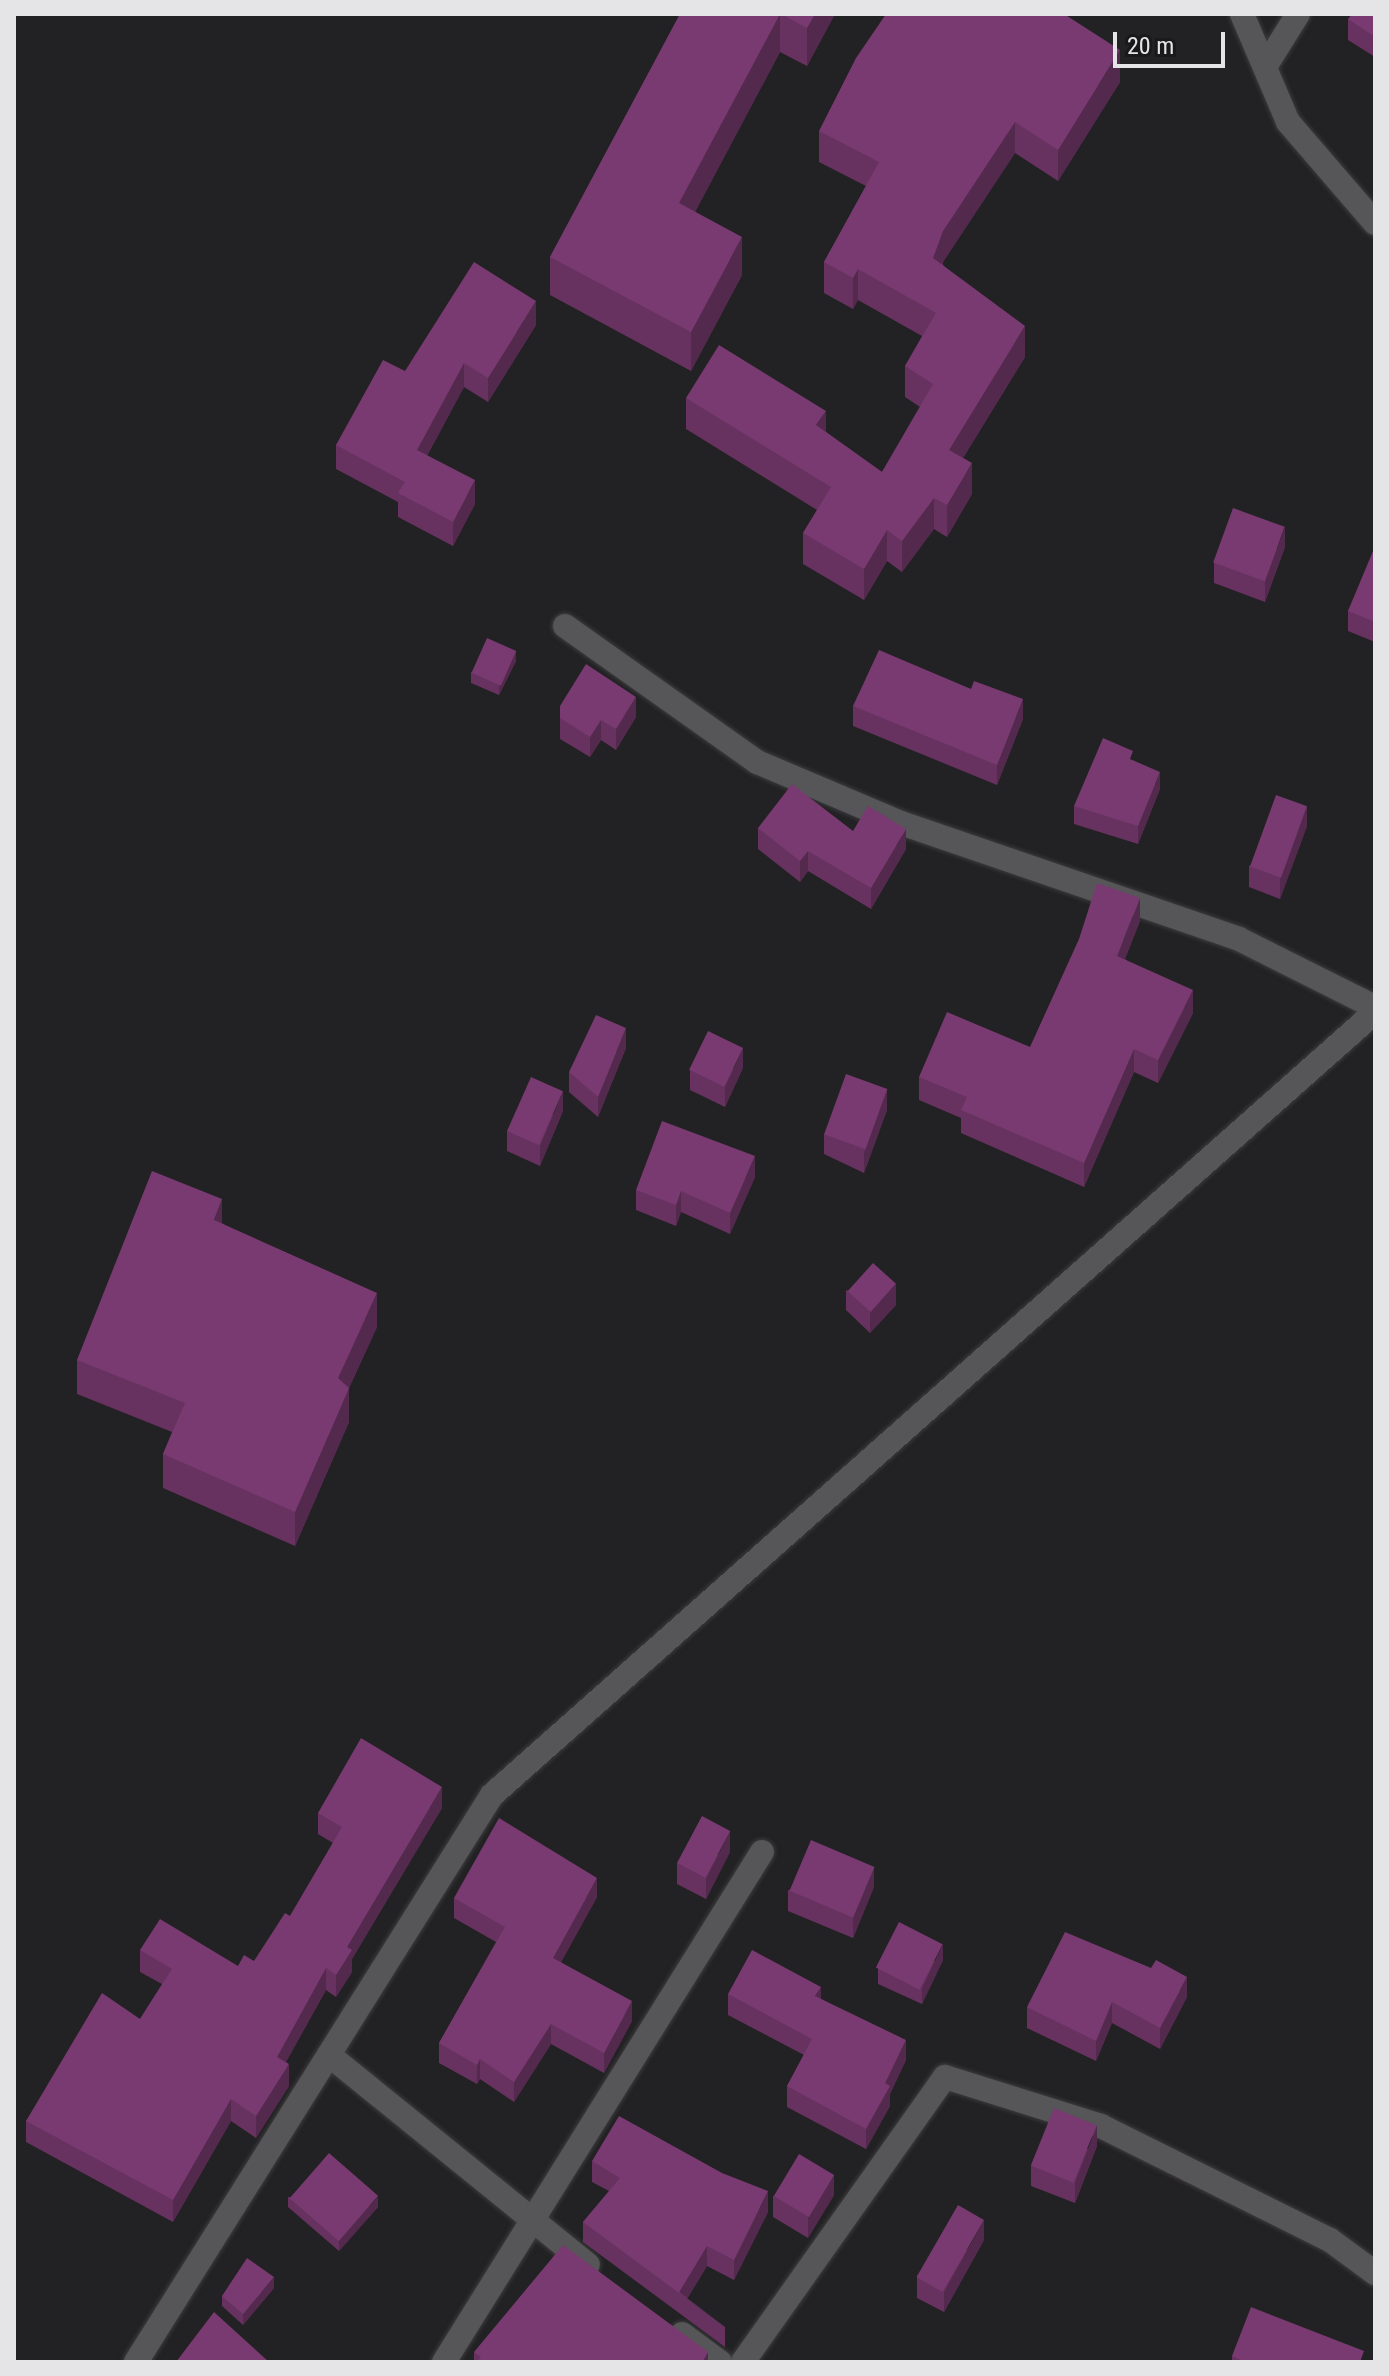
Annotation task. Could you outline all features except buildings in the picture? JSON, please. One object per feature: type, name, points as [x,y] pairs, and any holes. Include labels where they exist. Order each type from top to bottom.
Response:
[{"type":"street","points":[[1242,14],[1288,122],[1375,223]]},
{"type":"street","points":[[1265,67],[1298,14]]},
{"type":"street","points":[[136,2362],[492,1795],[1375,1010],[1239,939],[901,823],[757,762],[565,626]]},
{"type":"street","points":[[444,2362],[762,1852]]},
{"type":"street","points":[[329,2055],[531,2223],[606,2278]]},
{"type":"street","points":[[743,2362],[945,2077],[1101,2126],[1330,2240],[1375,2273]]},
{"type":"street","points":[[657,2316],[720,2362]]}]
